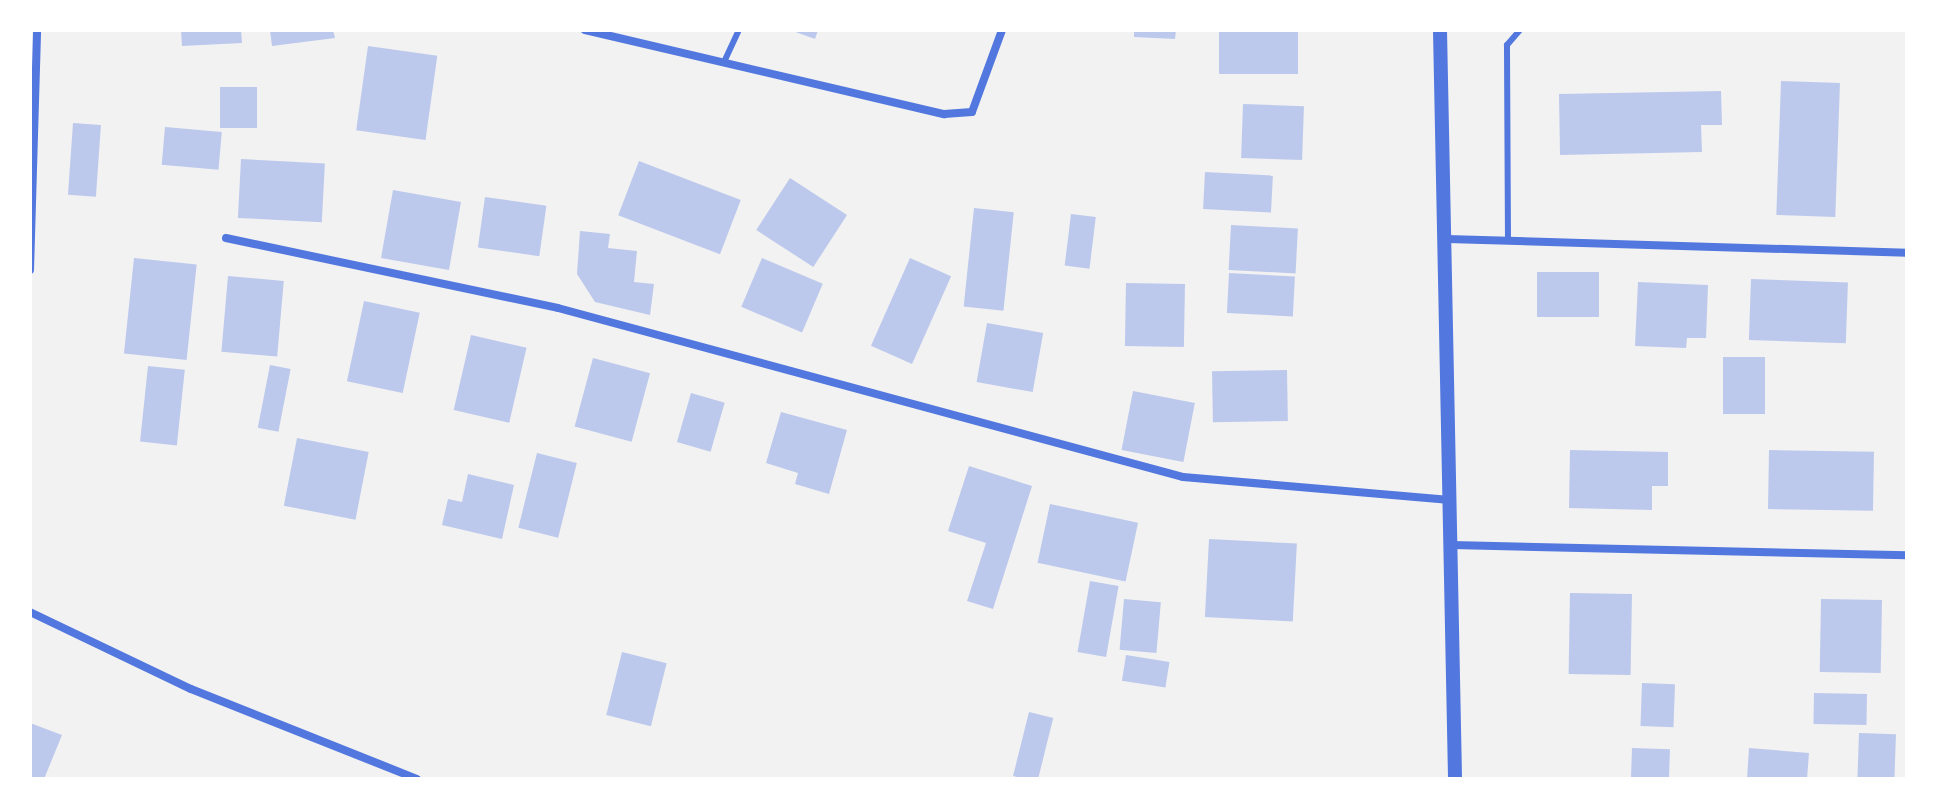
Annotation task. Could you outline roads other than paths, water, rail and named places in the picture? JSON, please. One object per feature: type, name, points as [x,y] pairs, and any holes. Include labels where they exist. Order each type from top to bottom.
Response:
[{"type":"street","points":[[30,270],[37,30]]},
{"type":"street","points":[[585,30],[944,114],[972,112],[1002,30]]},
{"type":"street","points":[[1440,30],[1447,239],[1455,779]]},
{"type":"street","points":[[226,238],[558,308],[1183,477],[1451,500]]},
{"type":"street","points":[[1447,239],[1907,253]]},
{"type":"street","points":[[1452,545],[1907,555]]},
{"type":"street","points":[[30,612],[191,689],[417,779]]},
{"type":"lane","points":[[724,62],[739,30]]},
{"type":"lane","points":[[1508,241],[1507,45],[1520,30]]}]
